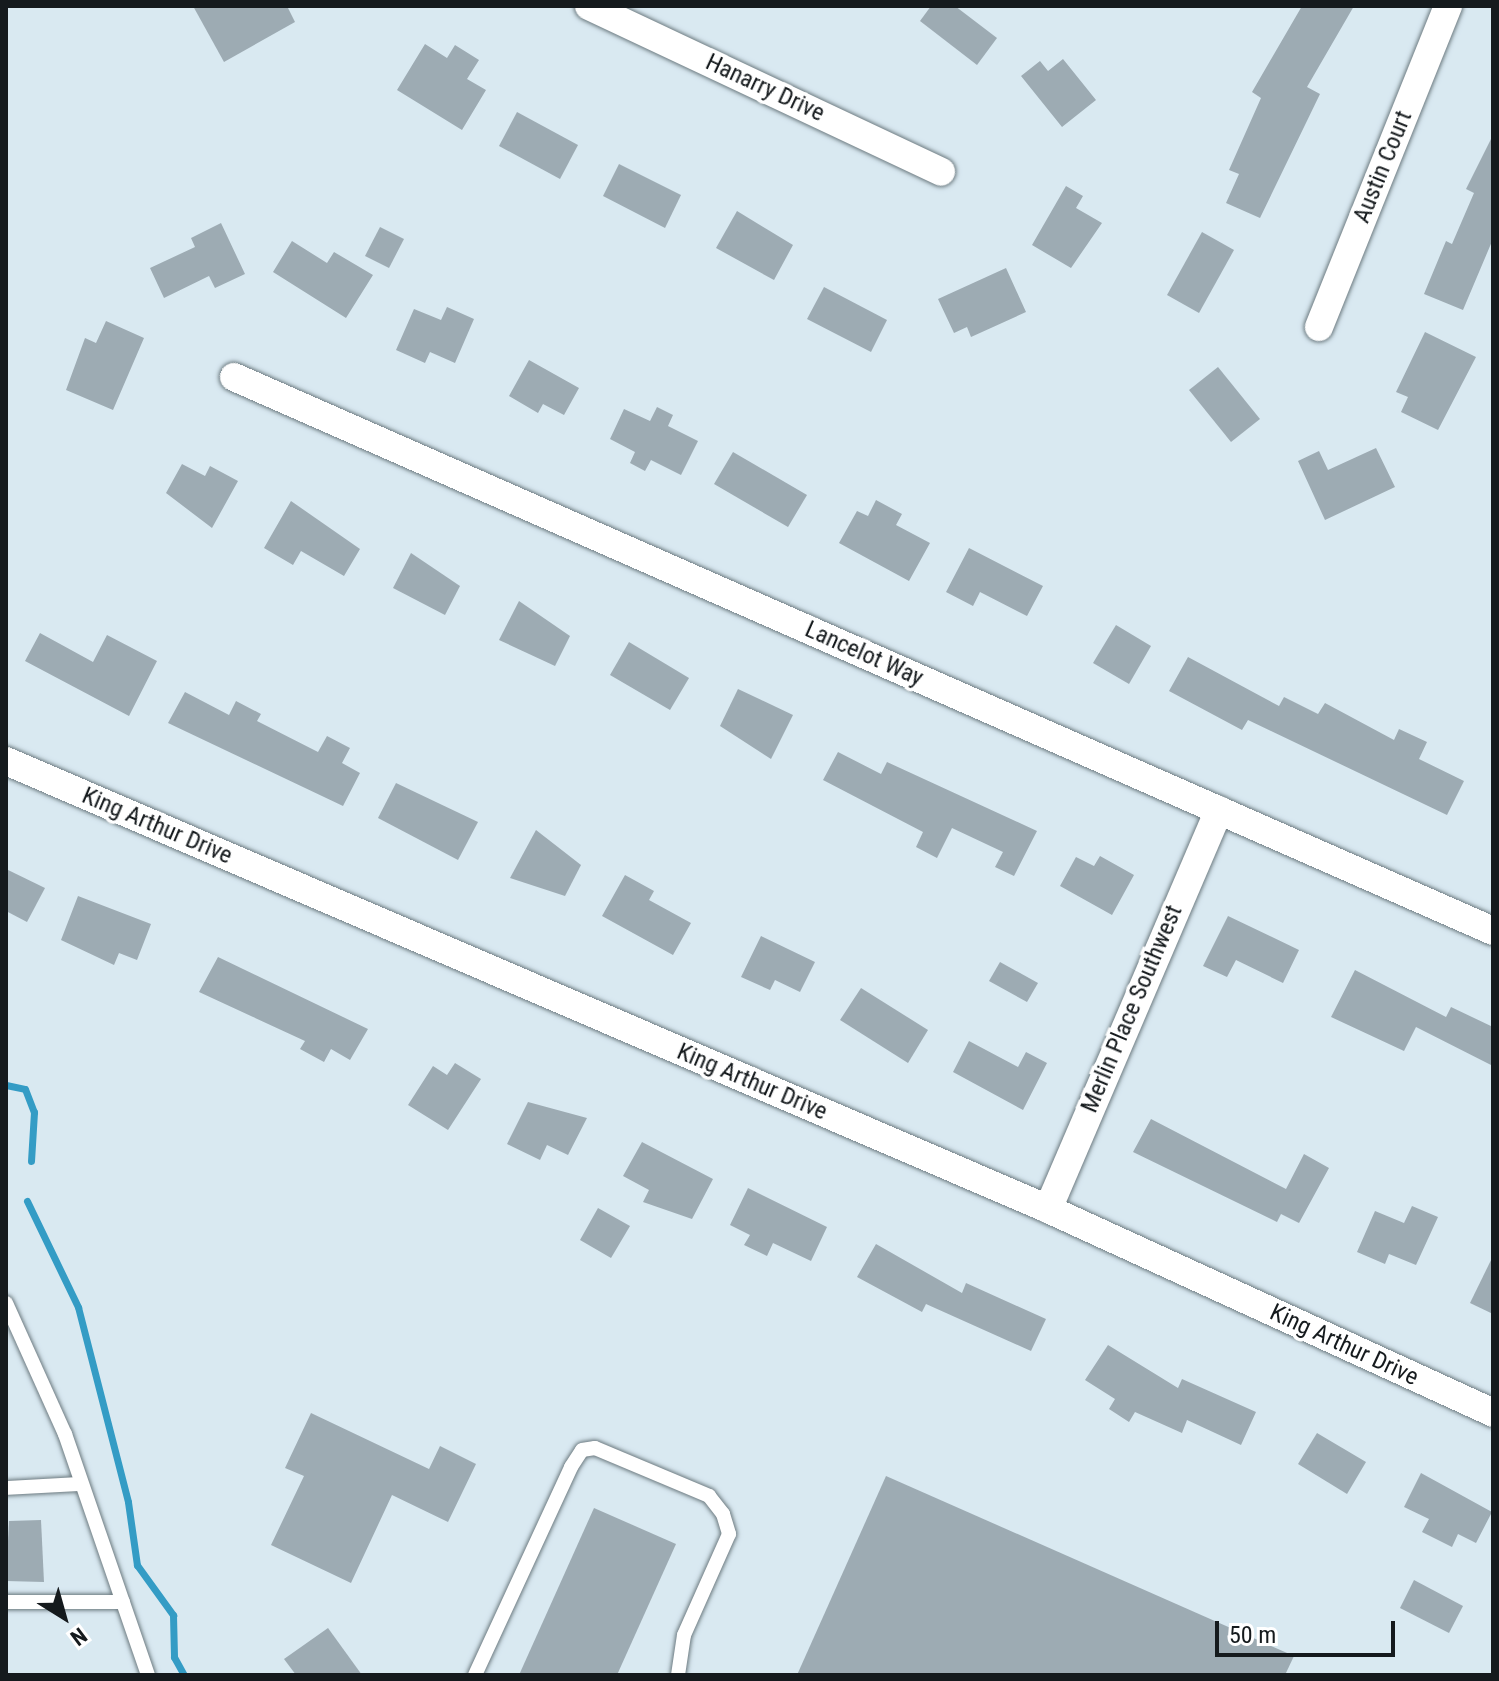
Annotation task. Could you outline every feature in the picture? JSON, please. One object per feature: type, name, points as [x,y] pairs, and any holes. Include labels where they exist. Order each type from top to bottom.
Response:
[{"type":"street","name":"Hanarry Drive","points":[[589,6],[941,172]]},
{"type":"street","name":"Austin Court","points":[[1319,327],[1448,6]]},
{"type":"street","name":"Lancelot Way","points":[[234,377],[1493,931]]},
{"type":"street","name":"King Arthur Drive","points":[[6,761],[1048,1209],[1493,1413]]},
{"type":"street","name":"Merlin Place Southwest","points":[[1048,1209],[1219,810]]},
{"type":"lane","points":[[6,1303],[81,1484],[148,1675]]},
{"type":"lane","points":[[475,1675],[571,1467],[582,1450],[595,1448],[709,1496],[723,1514],[729,1534],[684,1635],[678,1675]]},
{"type":"lane","points":[[6,1488],[81,1484]]},
{"type":"lane","points":[[6,1602],[123,1602]]},
{"type":"building","points":[[193,6],[287,6],[295,22],[224,62]]},
{"type":"building","points":[[931,6],[955,6],[997,38],[977,65],[920,21]]},
{"type":"building","points":[[1302,6],[1354,6],[1307,87],[1320,94],[1260,218],[1226,203],[1239,174],[1229,170],[1261,98],[1252,92]]},
{"type":"building","points":[[425,44],[447,58],[455,45],[479,60],[467,79],[486,90],[462,130],[397,90]]},
{"type":"building","points":[[1063,59],[1096,100],[1062,127],[1021,76],[1040,61],[1048,71]]},
{"type":"building","points":[[517,112],[578,145],[560,179],[499,146]]},
{"type":"building","points":[[1493,135],[1493,239],[1463,310],[1424,294],[1446,241],[1452,244],[1474,193],[1466,189]]},
{"type":"building","points":[[619,164],[681,195],[665,228],[603,196]]},
{"type":"building","points":[[1066,186],[1083,196],[1076,208],[1102,223],[1071,268],[1032,245]]},
{"type":"building","points":[[737,211],[793,245],[774,280],[716,248]]},
{"type":"building","points":[[221,223],[245,274],[215,288],[209,276],[164,298],[150,268],[195,247],[191,238]]},
{"type":"building","points":[[380,227],[404,239],[389,268],[365,256]]},
{"type":"building","points":[[1202,232],[1234,250],[1199,313],[1167,295]]},
{"type":"building","points":[[292,241],[327,263],[334,252],[373,275],[346,318],[273,272]]},
{"type":"building","points":[[1006,268],[1026,312],[971,337],[967,327],[954,333],[938,299]]},
{"type":"building","points":[[824,287],[887,320],[871,352],[807,319]]},
{"type":"building","points":[[447,307],[474,319],[455,363],[430,352],[425,363],[396,350],[414,309],[441,320]]},
{"type":"building","points":[[106,321],[144,338],[113,410],[66,390],[85,338],[96,343]]},
{"type":"building","points":[[1425,332],[1476,357],[1438,430],[1401,412],[1408,397],[1396,392]]},
{"type":"building","points":[[529,360],[579,388],[564,415],[543,404],[538,413],[509,396]]},
{"type":"building","points":[[1218,367],[1260,419],[1231,442],[1189,390]]},
{"type":"building","points":[[657,407],[673,415],[668,426],[698,441],[681,475],[651,460],[645,471],[630,463],[635,452],[610,439],[624,409],[650,421]]},
{"type":"building","points":[[1376,448],[1395,487],[1325,520],[1298,461],[1319,451],[1328,470]]},
{"type":"building","points":[[733,452],[807,495],[788,527],[714,484]]},
{"type":"building","points":[[182,464],[205,476],[210,466],[238,481],[212,528],[166,493]]},
{"type":"building","points":[[876,500],[902,514],[896,525],[930,543],[909,581],[839,543],[857,511],[868,516]]},
{"type":"building","points":[[291,501],[360,549],[344,576],[301,551],[293,565],[264,548]]},
{"type":"building","points":[[969,548],[1043,586],[1027,616],[980,592],[973,606],[946,592]]},
{"type":"building","points":[[411,553],[460,586],[445,615],[393,588]]},
{"type":"building","points":[[519,601],[570,636],[555,666],[499,640]]},
{"type":"building","points":[[1116,625],[1151,646],[1129,684],[1093,663]]},
{"type":"building","points":[[40,633],[93,662],[107,635],[157,661],[129,716],[25,661]]},
{"type":"building","points":[[629,642],[689,678],[670,710],[610,675]]},
{"type":"building","points":[[1188,657],[1279,706],[1284,697],[1318,714],[1325,703],[1394,740],[1399,729],[1427,742],[1419,759],[1464,781],[1447,815],[1248,720],[1242,730],[1169,691]]},
{"type":"building","points":[[738,689],[793,715],[771,759],[720,726]]},
{"type":"building","points":[[185,692],[229,715],[236,701],[261,714],[257,721],[318,752],[327,736],[350,748],[342,763],[360,773],[343,806],[168,723]]},
{"type":"building","points":[[838,752],[881,774],[887,762],[1037,831],[1014,876],[995,867],[1003,852],[952,828],[937,858],[916,847],[923,832],[823,780]]},
{"type":"building","points":[[396,783],[478,822],[458,860],[378,818]]},
{"type":"building","points":[[536,830],[581,865],[565,896],[510,878]]},
{"type":"building","points":[[1100,856],[1134,875],[1112,915],[1060,886],[1076,857],[1094,866]]},
{"type":"building","points":[[6,869],[45,888],[27,922],[6,911]]},
{"type":"building","points":[[625,875],[654,891],[649,900],[691,923],[673,955],[602,916]]},
{"type":"building","points":[[78,896],[151,924],[137,960],[119,953],[114,965],[61,940]]},
{"type":"building","points":[[1228,916],[1299,950],[1283,983],[1236,960],[1227,977],[1203,966]]},
{"type":"building","points":[[761,936],[815,962],[800,992],[775,980],[770,990],[741,977]]},
{"type":"building","points":[[218,957],[368,1029],[350,1060],[331,1049],[324,1062],[300,1049],[305,1041],[199,992]]},
{"type":"building","points":[[1000,962],[1038,983],[1027,1002],[989,981]]},
{"type":"building","points":[[1355,970],[1446,1017],[1451,1007],[1493,1027],[1493,1066],[1416,1027],[1404,1051],[1331,1017]]},
{"type":"building","points":[[861,988],[928,1030],[908,1063],[840,1020]]},
{"type":"building","points":[[969,1041],[1018,1067],[1026,1052],[1047,1063],[1023,1110],[953,1072]]},
{"type":"building","points":[[455,1063],[481,1079],[448,1130],[408,1105],[433,1066],[447,1075]]},
{"type":"building","points":[[528,1102],[587,1118],[568,1155],[547,1145],[540,1160],[507,1144]]},
{"type":"building","points":[[1151,1119],[1286,1189],[1304,1154],[1329,1168],[1299,1223],[1281,1214],[1277,1222],[1133,1152]]},
{"type":"building","points":[[642,1142],[713,1179],[692,1219],[643,1202],[649,1190],[623,1176]]},
{"type":"building","points":[[748,1188],[827,1227],[811,1261],[773,1243],[767,1256],[744,1245],[750,1235],[730,1225]]},
{"type":"building","points":[[1412,1206],[1438,1217],[1416,1265],[1389,1254],[1385,1264],[1357,1252],[1375,1211],[1404,1223]]},
{"type":"building","points":[[598,1208],[630,1226],[611,1258],[580,1240]]},
{"type":"building","points":[[876,1244],[962,1293],[966,1283],[1046,1319],[1031,1351],[926,1304],[922,1312],[857,1277]]},
{"type":"building","points":[[1493,1256],[1493,1314],[1470,1303]]},
{"type":"building","points":[[1108,1345],[1178,1388],[1182,1379],[1256,1412],[1241,1445],[1187,1420],[1182,1433],[1135,1412],[1129,1422],[1109,1409],[1115,1399],[1085,1380]]},
{"type":"building","points":[[311,1413],[429,1469],[440,1446],[476,1464],[448,1522],[392,1495],[351,1583],[271,1545],[304,1476],[285,1468]]},
{"type":"building","points":[[1317,1433],[1366,1462],[1347,1494],[1298,1464]]},
{"type":"building","points":[[1421,1473],[1492,1512],[1476,1543],[1458,1534],[1452,1547],[1422,1532],[1429,1519],[1404,1507]]},
{"type":"building","points":[[886,1476],[1294,1656],[1285,1675],[797,1675]]},
{"type":"building","points":[[594,1508],[676,1544],[617,1675],[519,1675]]},
{"type":"building","points":[[41,1520],[44,1582],[6,1581],[9,1521]]},
{"type":"building","points":[[1414,1580],[1463,1606],[1449,1633],[1400,1608]]},
{"type":"building","points":[[328,1628],[362,1675],[296,1675],[284,1659]]},
{"type":"waterway","points":[[6,1085],[25,1089],[34,1112],[31,1161]]},
{"type":"waterway","points":[[27,1201],[78,1307],[128,1502],[137,1565],[173,1615],[174,1657],[184,1675]]}]
